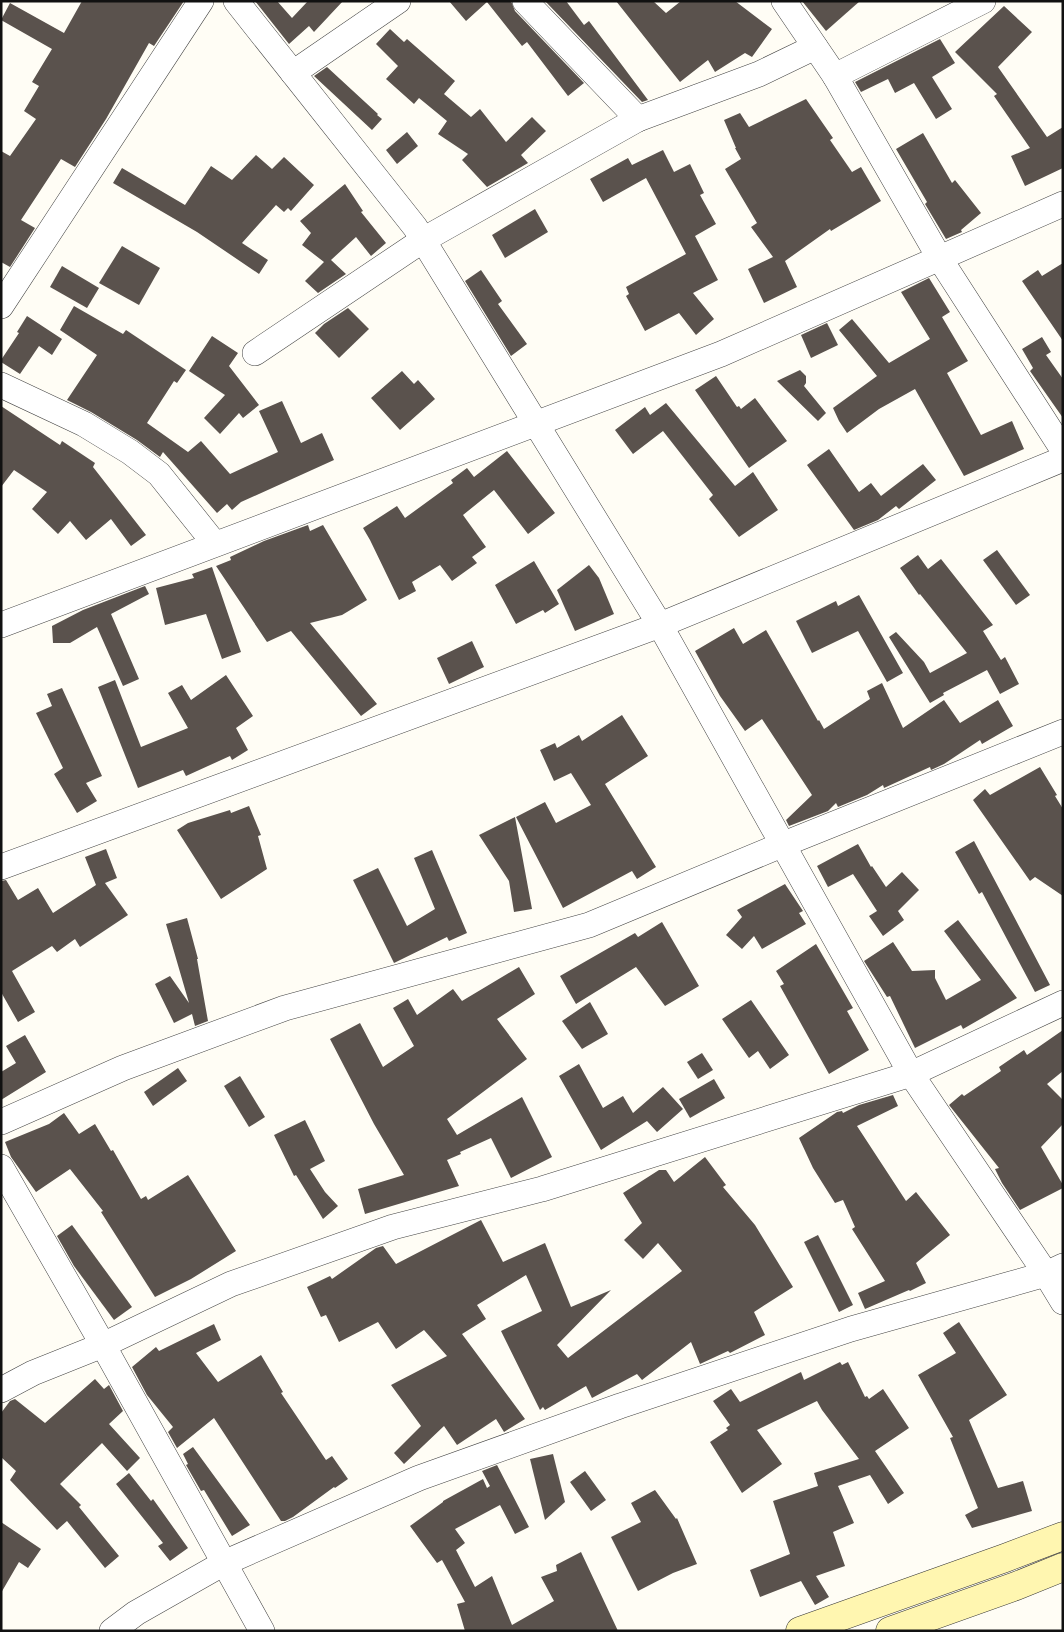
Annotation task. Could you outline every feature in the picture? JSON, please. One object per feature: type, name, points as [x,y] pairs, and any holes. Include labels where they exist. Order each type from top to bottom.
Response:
[{"type":"main road","points":[[800,1631],[1063,1536]]},
{"type":"main road","points":[[890,1631],[1063,1567]]},
{"type":"street","points":[[1,306],[200,1]]},
{"type":"street","points":[[236,1],[423,240],[660,625],[911,1074],[1054,1270],[1063,1302]]},
{"type":"street","points":[[293,73],[398,1]]},
{"type":"street","points":[[525,1],[638,119]]},
{"type":"street","points":[[784,1],[835,76],[940,259],[1063,450]]},
{"type":"street","points":[[835,76],[983,1]]},
{"type":"street","points":[[255,353],[423,240],[638,119],[759,74],[815,47]]},
{"type":"street","points":[[1,625],[722,354],[1063,204]]},
{"type":"street","points":[[1,384],[84,424],[130,452],[159,474],[215,544]]},
{"type":"street","points":[[1,867],[660,625],[1063,459]]},
{"type":"street","points":[[1,1122],[123,1068],[285,1008],[589,925],[1063,732]]},
{"type":"street","points":[[1,1390],[32,1373],[103,1345],[231,1284],[393,1227],[542,1189],[911,1074],[1063,1003]]},
{"type":"street","points":[[1,1167],[103,1345],[262,1631]]},
{"type":"street","points":[[112,1631],[136,1613],[224,1563],[419,1478],[611,1409],[850,1329],[1054,1270]]},
{"type":"building","points":[[82,1],[184,1],[154,46],[149,43],[106,119],[75,167],[61,159],[21,220],[35,228],[10,267],[1,262],[1,151],[10,156],[36,119],[24,111],[39,86],[32,82],[52,49],[1,20],[10,3],[64,33]]},
{"type":"building","points":[[255,1],[277,1],[292,18],[308,1],[343,1],[314,32],[309,26],[289,44]]},
{"type":"building","points":[[449,1],[511,1],[515,11],[584,83],[568,96],[527,42],[522,46],[487,2],[466,21]]},
{"type":"building","points":[[545,1],[566,1],[584,25],[589,21],[648,100],[642,102]]},
{"type":"building","points":[[616,1],[653,1],[666,13],[681,1],[735,1],[772,29],[752,57],[745,53],[715,72],[708,60],[680,82]]},
{"type":"building","points":[[802,1],[860,1],[826,31]]},
{"type":"building","points":[[1004,6],[1032,32],[998,67],[1047,137],[1063,127],[1063,168],[1025,186],[1011,156],[1030,148],[994,96],[997,94],[955,52]]},
{"type":"building","points":[[390,29],[404,42],[407,39],[455,81],[444,94],[471,117],[480,109],[506,142],[532,117],[546,131],[521,155],[528,163],[487,187],[462,160],[468,154],[438,134],[447,121],[419,98],[414,104],[386,79],[398,66],[376,44]]},
{"type":"building","points":[[940,39],[955,63],[932,77],[952,109],[936,119],[914,83],[895,93],[888,79],[861,92],[855,82]]},
{"type":"building","points":[[327,67],[382,119],[372,130],[314,76]]},
{"type":"building","points":[[806,99],[833,138],[830,140],[852,172],[861,167],[881,201],[831,231],[830,229],[785,261],[797,287],[764,303],[748,269],[773,257],[751,227],[757,223],[725,169],[741,159],[724,120],[740,113],[749,127]]},
{"type":"building","points":[[407,132],[418,146],[397,164],[386,150]]},
{"type":"building","points":[[923,133],[952,183],[955,180],[981,213],[961,230],[962,232],[946,239],[896,149]]},
{"type":"building","points":[[663,150],[674,172],[690,164],[704,193],[700,195],[716,224],[695,236],[718,280],[693,293],[714,319],[696,335],[679,313],[645,331],[626,296],[629,294],[626,287],[686,254],[646,178],[603,202],[590,179],[628,158],[632,165]]},
{"type":"building","points":[[256,155],[272,169],[284,157],[314,185],[291,211],[288,208],[284,212],[276,205],[242,243],[268,260],[259,274],[197,232],[113,183],[122,168],[185,205],[211,166],[232,180]]},
{"type":"building","points":[[345,184],[363,211],[361,212],[386,243],[371,256],[356,237],[331,260],[346,274],[318,293],[305,281],[324,262],[302,245],[311,233],[300,221]]},
{"type":"building","points":[[535,209],[548,232],[505,258],[492,235]]},
{"type":"building","points":[[122,246],[160,268],[139,305],[99,283]]},
{"type":"building","points":[[1063,263],[1063,341],[1022,281],[1038,270],[1042,276]]},
{"type":"building","points":[[62,266],[99,288],[87,308],[50,287]]},
{"type":"building","points":[[481,270],[502,301],[498,304],[527,344],[511,356],[465,281]]},
{"type":"building","points":[[929,278],[950,312],[942,317],[968,361],[947,373],[981,435],[1012,421],[1024,449],[964,476],[915,389],[879,409],[847,433],[833,408],[877,376],[839,330],[852,319],[889,363],[930,339],[901,292]]},
{"type":"building","points":[[74,306],[123,334],[126,330],[186,370],[177,383],[174,381],[147,423],[188,452],[201,441],[230,474],[278,452],[259,411],[282,401],[301,443],[322,433],[334,460],[241,502],[232,510],[227,504],[217,513],[163,452],[160,457],[137,440],[67,400],[97,355],[60,330]]},
{"type":"building","points":[[348,308],[369,329],[339,358],[315,333],[324,324]]},
{"type":"building","points":[[27,316],[62,339],[52,355],[39,346],[20,374],[1,362],[1,360],[19,333],[17,332]]},
{"type":"building","points":[[827,323],[838,345],[811,358],[801,335]]},
{"type":"building","points":[[212,336],[238,353],[229,366],[259,405],[243,418],[239,413],[220,434],[204,418],[225,395],[189,371]]},
{"type":"building","points":[[1042,337],[1051,352],[1046,355],[1063,379],[1063,418],[1030,371],[1033,368],[1022,349]]},
{"type":"building","points":[[800,370],[806,376],[804,386],[826,413],[818,421],[777,381]]},
{"type":"building","points":[[402,371],[414,384],[418,380],[435,399],[400,430],[371,398]]},
{"type":"building","points":[[716,376],[737,407],[739,406],[741,409],[755,398],[787,441],[749,468],[695,390]]},
{"type":"building","points":[[666,403],[735,486],[753,472],[778,510],[739,537],[709,499],[713,495],[663,431],[633,454],[615,430],[645,407],[650,415]]},
{"type":"building","points":[[1,406],[60,445],[62,441],[95,463],[93,467],[146,535],[131,546],[111,519],[86,540],[70,521],[58,534],[32,509],[47,492],[14,470],[1,487]]},
{"type":"building","points":[[829,449],[859,492],[871,483],[881,496],[923,464],[936,480],[899,509],[896,506],[878,520],[854,530],[807,465]]},
{"type":"building","points":[[507,451],[555,513],[528,534],[494,490],[463,515],[486,547],[472,557],[477,563],[452,581],[440,565],[412,582],[416,591],[399,600],[363,528],[397,506],[405,518],[453,483],[451,480],[467,468],[474,477]]},
{"type":"building","points":[[308,525],[310,531],[323,525],[367,600],[342,615],[310,623],[377,704],[361,716],[291,631],[267,642],[216,566],[231,560],[230,557],[264,541]]},
{"type":"building","points":[[997,550],[1030,595],[1016,605],[983,560]]},
{"type":"building","points":[[918,555],[928,569],[941,559],[993,625],[983,631],[1001,660],[1005,657],[1019,684],[1000,694],[987,670],[943,693],[944,695],[930,703],[889,637],[896,632],[924,662],[930,673],[967,653],[919,595],[900,568]]},
{"type":"building","points":[[534,561],[559,604],[545,613],[543,610],[516,624],[495,585]]},
{"type":"building","points":[[589,565],[599,578],[614,614],[575,631],[557,590]]},
{"type":"building","points":[[212,567],[241,652],[222,659],[206,614],[165,625],[156,588],[194,578],[192,574]]},
{"type":"building","points":[[145,586],[149,594],[111,614],[139,679],[123,686],[97,627],[70,643],[53,643],[52,626],[83,610]]},
{"type":"building","points":[[859,595],[903,673],[887,682],[858,631],[812,653],[796,621],[836,601],[838,606]]},
{"type":"building","points":[[734,628],[743,644],[766,630],[824,729],[870,699],[867,691],[882,683],[903,728],[944,700],[960,723],[998,700],[1013,726],[982,744],[980,740],[944,764],[931,770],[930,767],[884,788],[883,785],[867,795],[838,807],[836,803],[828,811],[789,826],[786,820],[812,795],[762,719],[745,731],[720,696],[695,651]]},
{"type":"building","points":[[472,641],[484,667],[449,684],[437,658]]},
{"type":"building","points":[[226,675],[253,716],[236,728],[248,750],[232,760],[230,756],[186,776],[183,770],[138,788],[98,687],[115,680],[141,747],[188,728],[168,693],[182,685],[191,700]]},
{"type":"building","points":[[62,688],[102,776],[86,783],[97,801],[77,813],[54,774],[63,768],[36,713],[52,706],[47,694]]},
{"type":"building","points":[[622,715],[648,756],[605,784],[656,867],[637,879],[632,871],[563,908],[516,817],[545,802],[556,823],[591,805],[571,773],[554,781],[540,750],[555,743],[557,748],[579,735],[582,741]]},
{"type":"building","points":[[1040,767],[1063,809],[1063,896],[1035,877],[1030,881],[973,800],[985,789],[990,795]]},
{"type":"building","points":[[249,806],[261,835],[258,836],[267,869],[221,899],[177,830],[188,823],[230,810],[231,813]]},
{"type":"building","points":[[515,817],[532,909],[514,912],[509,881],[479,835]]},
{"type":"building","points":[[974,841],[1050,985],[1035,992],[982,892],[979,894],[955,852]]},
{"type":"building","points":[[858,844],[871,867],[886,887],[902,872],[919,890],[898,911],[904,920],[883,936],[869,916],[877,911],[853,874],[828,887],[817,866]]},
{"type":"building","points":[[106,849],[117,878],[105,883],[128,915],[80,947],[75,939],[57,952],[52,946],[12,971],[35,1012],[18,1022],[1,992],[1,881],[6,880],[18,900],[38,888],[53,913],[96,885],[85,857]]},
{"type":"building","points":[[432,850],[467,933],[449,941],[447,937],[394,963],[353,880],[378,868],[407,926],[435,909],[414,858]]},
{"type":"building","points":[[785,884],[803,911],[799,913],[806,924],[762,949],[754,936],[742,949],[726,935],[742,917],[737,910]]},
{"type":"building","points":[[187,918],[198,959],[208,1021],[195,1026],[192,1014],[174,1023],[155,984],[170,976],[189,1003],[166,924]]},
{"type":"building","points":[[958,920],[1017,998],[963,1029],[961,1025],[915,1048],[890,996],[887,997],[864,961],[893,942],[912,971],[935,970],[935,978],[946,1000],[981,980],[944,931]]},
{"type":"building","points":[[662,922],[699,986],[665,1006],[636,967],[576,1004],[560,976],[635,933],[638,937]]},
{"type":"building","points":[[816,944],[853,1008],[847,1011],[869,1050],[829,1074],[780,986],[784,984],[776,971]]},
{"type":"building","points":[[519,967],[535,994],[497,1019],[527,1059],[447,1119],[457,1135],[522,1097],[552,1157],[511,1178],[491,1138],[447,1160],[459,1186],[365,1214],[358,1189],[404,1175],[374,1124],[330,1039],[360,1023],[383,1067],[414,1046],[393,1008],[408,999],[417,1015],[453,989],[462,1001]]},
{"type":"building","points":[[751,1000],[789,1055],[770,1069],[758,1051],[749,1058],[722,1019]]},
{"type":"building","points":[[590,1002],[608,1034],[582,1049],[562,1021]]},
{"type":"building","points":[[1063,1030],[1063,1071],[1047,1084],[1063,1100],[1063,1124],[1041,1147],[1063,1188],[1020,1210],[995,1169],[999,1168],[949,1105],[962,1094],[964,1096],[1001,1071],[999,1067],[1024,1050],[1027,1055]]},
{"type":"building","points":[[25,1035],[46,1072],[1,1100],[1,1072],[16,1063],[6,1046]]},
{"type":"building","points":[[702,1053],[713,1070],[698,1079],[687,1062]]},
{"type":"building","points":[[579,1064],[603,1108],[623,1096],[633,1113],[663,1087],[683,1109],[657,1132],[647,1121],[601,1150],[559,1076]]},
{"type":"building","points":[[178,1068],[187,1081],[153,1106],[144,1092]]},
{"type":"building","points":[[240,1076],[265,1117],[249,1127],[224,1086]]},
{"type":"building","points":[[714,1079],[725,1098],[690,1118],[679,1099]]},
{"type":"building","points":[[893,1095],[898,1106],[857,1126],[906,1201],[916,1192],[950,1235],[916,1263],[926,1283],[865,1309],[858,1293],[885,1281],[852,1229],[855,1227],[843,1200],[835,1203],[813,1168],[799,1138],[837,1112],[842,1111],[843,1113],[859,1105]]},
{"type":"building","points":[[64,1113],[79,1134],[95,1124],[111,1151],[113,1150],[141,1199],[146,1196],[148,1200],[188,1175],[236,1251],[191,1279],[155,1297],[101,1212],[103,1211],[70,1169],[36,1192],[11,1157],[5,1142],[49,1124]]},
{"type":"building","points":[[305,1120],[325,1161],[310,1169],[325,1192],[338,1206],[323,1219],[296,1175],[294,1176],[274,1135]]},
{"type":"building","points":[[705,1157],[726,1185],[723,1187],[755,1225],[793,1287],[754,1312],[765,1335],[730,1353],[728,1351],[700,1364],[691,1342],[642,1380],[637,1374],[592,1398],[586,1386],[545,1410],[543,1407],[540,1410],[501,1331],[542,1311],[526,1275],[477,1305],[486,1319],[462,1334],[525,1419],[504,1432],[496,1419],[457,1445],[444,1426],[404,1464],[394,1453],[421,1426],[391,1385],[447,1356],[424,1330],[396,1349],[378,1322],[339,1342],[326,1315],[321,1317],[307,1287],[330,1276],[332,1279],[376,1248],[383,1246],[396,1264],[481,1220],[503,1262],[545,1243],[571,1307],[611,1290],[557,1345],[568,1358],[682,1271],[658,1243],[643,1259],[624,1240],[642,1223],[623,1193],[659,1170],[666,1170],[674,1182]]},
{"type":"building","points":[[72,1225],[132,1307],[114,1320],[74,1266],[57,1236]]},
{"type":"building","points":[[818,1235],[853,1305],[839,1312],[804,1242]]},
{"type":"building","points":[[959,1322],[1007,1395],[969,1420],[998,1488],[1023,1481],[1032,1511],[972,1528],[965,1515],[978,1508],[950,1438],[953,1437],[918,1375],[956,1353],[943,1333]]},
{"type":"building","points":[[214,1324],[221,1340],[196,1353],[218,1382],[261,1355],[283,1392],[281,1393],[326,1460],[332,1456],[348,1479],[285,1521],[281,1521],[214,1418],[177,1448],[168,1432],[173,1427],[147,1395],[132,1367],[156,1347],[159,1351]]},
{"type":"building","points":[[840,1362],[842,1365],[848,1362],[865,1397],[867,1396],[869,1399],[883,1389],[909,1428],[875,1451],[904,1493],[888,1504],[870,1475],[838,1486],[854,1523],[833,1532],[845,1566],[816,1576],[829,1597],[815,1605],[801,1581],[760,1597],[750,1570],[790,1554],[773,1501],[818,1486],[814,1473],[859,1459],[817,1401],[757,1430],[782,1464],[742,1493],[710,1442],[728,1430],[726,1428],[730,1425],[713,1401],[731,1389],[740,1402],[801,1372],[804,1380]]},
{"type":"building","points":[[95,1379],[104,1389],[109,1385],[123,1411],[109,1424],[140,1458],[127,1471],[102,1443],[60,1484],[81,1505],[79,1507],[119,1556],[105,1568],[67,1521],[57,1530],[10,1480],[16,1471],[1,1457],[1,1413],[10,1401],[15,1399],[45,1423]]},
{"type":"building","points":[[193,1447],[250,1525],[232,1536],[204,1490],[201,1491],[186,1465],[188,1464],[183,1454]]},
{"type":"building","points":[[553,1454],[565,1502],[545,1520],[530,1459]]},
{"type":"building","points":[[497,1465],[529,1527],[515,1534],[500,1505],[455,1529],[465,1543],[456,1550],[475,1587],[492,1576],[512,1625],[554,1601],[541,1577],[557,1571],[556,1565],[581,1552],[618,1631],[465,1631],[457,1604],[465,1602],[442,1560],[437,1563],[410,1526],[443,1501],[483,1479],[487,1488],[490,1486],[482,1471]]},
{"type":"building","points":[[585,1471],[606,1500],[591,1511],[570,1482]]},
{"type":"building","points":[[129,1473],[151,1501],[153,1499],[188,1548],[170,1561],[158,1546],[163,1543],[116,1484]]},
{"type":"building","points":[[655,1490],[677,1518],[697,1564],[673,1573],[638,1591],[611,1537],[641,1522],[631,1503]]},
{"type":"building","points":[[1,1522],[41,1549],[28,1568],[19,1562],[1,1593]]}]
